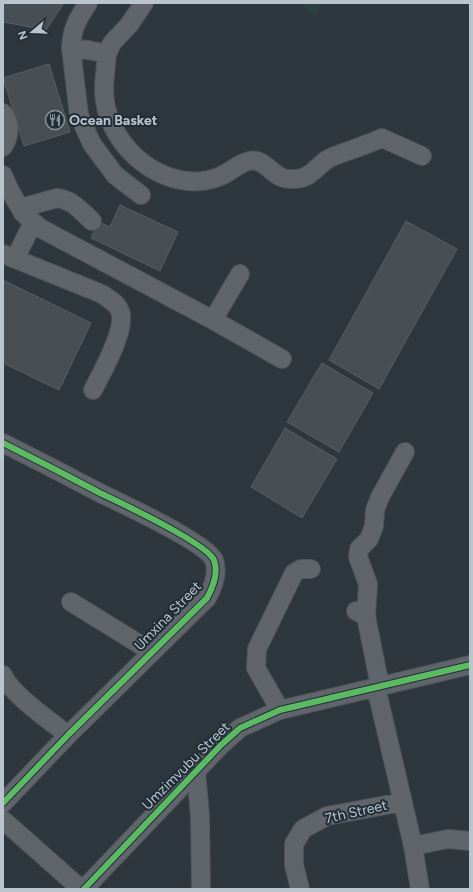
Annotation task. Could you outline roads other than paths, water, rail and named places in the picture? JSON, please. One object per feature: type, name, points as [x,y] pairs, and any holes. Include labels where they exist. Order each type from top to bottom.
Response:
[{"type":"street","points":[[88,3],[76,21],[71,48],[79,114],[92,144],[115,175],[141,195]]},
{"type":"street","points":[[144,3],[129,25],[112,43],[107,54],[104,91],[107,108],[119,138],[131,153],[145,165],[160,174],[186,181],[203,181],[222,176],[249,161],[258,161],[281,178],[296,179],[310,175],[329,158],[382,138],[422,156]]},
{"type":"street","points":[[71,48],[107,54]]},
{"type":"street","points":[[3,113],[8,123],[9,132],[7,141],[3,147]]},
{"type":"street","points":[[3,175],[9,190],[21,208],[40,228],[213,320],[282,359]]},
{"type":"street","points":[[21,208],[58,198],[71,202],[92,221]]},
{"type":"street","points":[[33,222],[9,256],[102,294],[114,302],[120,309],[122,318],[118,338],[93,390]]},
{"type":"street","points":[[213,320],[240,274]]},
{"type":"street","name":"Umxina Street","points":[[3,446],[177,532],[210,554],[216,569],[213,586],[207,598],[68,735],[3,803]]},
{"type":"street","points":[[405,452],[380,497],[375,510],[374,526],[369,539],[359,549],[358,557],[368,584],[360,613],[378,686],[402,802],[413,846],[420,889]]},
{"type":"street","points":[[280,710],[256,668],[257,649],[294,573],[301,569],[311,569]]},
{"type":"street","name":"Umxina Street","points":[[71,602],[152,652]]},
{"type":"street","name":"Umzimvubu Street","points":[[83,889],[221,745],[240,728],[280,710],[470,665]]},
{"type":"street","points":[[3,675],[6,683],[14,692],[68,735]]},
{"type":"street","points":[[196,771],[200,816],[201,889]]},
{"type":"street","name":"7th Street","points":[[300,889],[294,865],[294,844],[303,829],[327,816],[402,802]]},
{"type":"street","points":[[3,820],[83,889]]},
{"type":"street","points":[[413,846],[448,840],[470,841]]},
{"type":"place","name":"Ocean Basket","points":[[55,120]]}]
